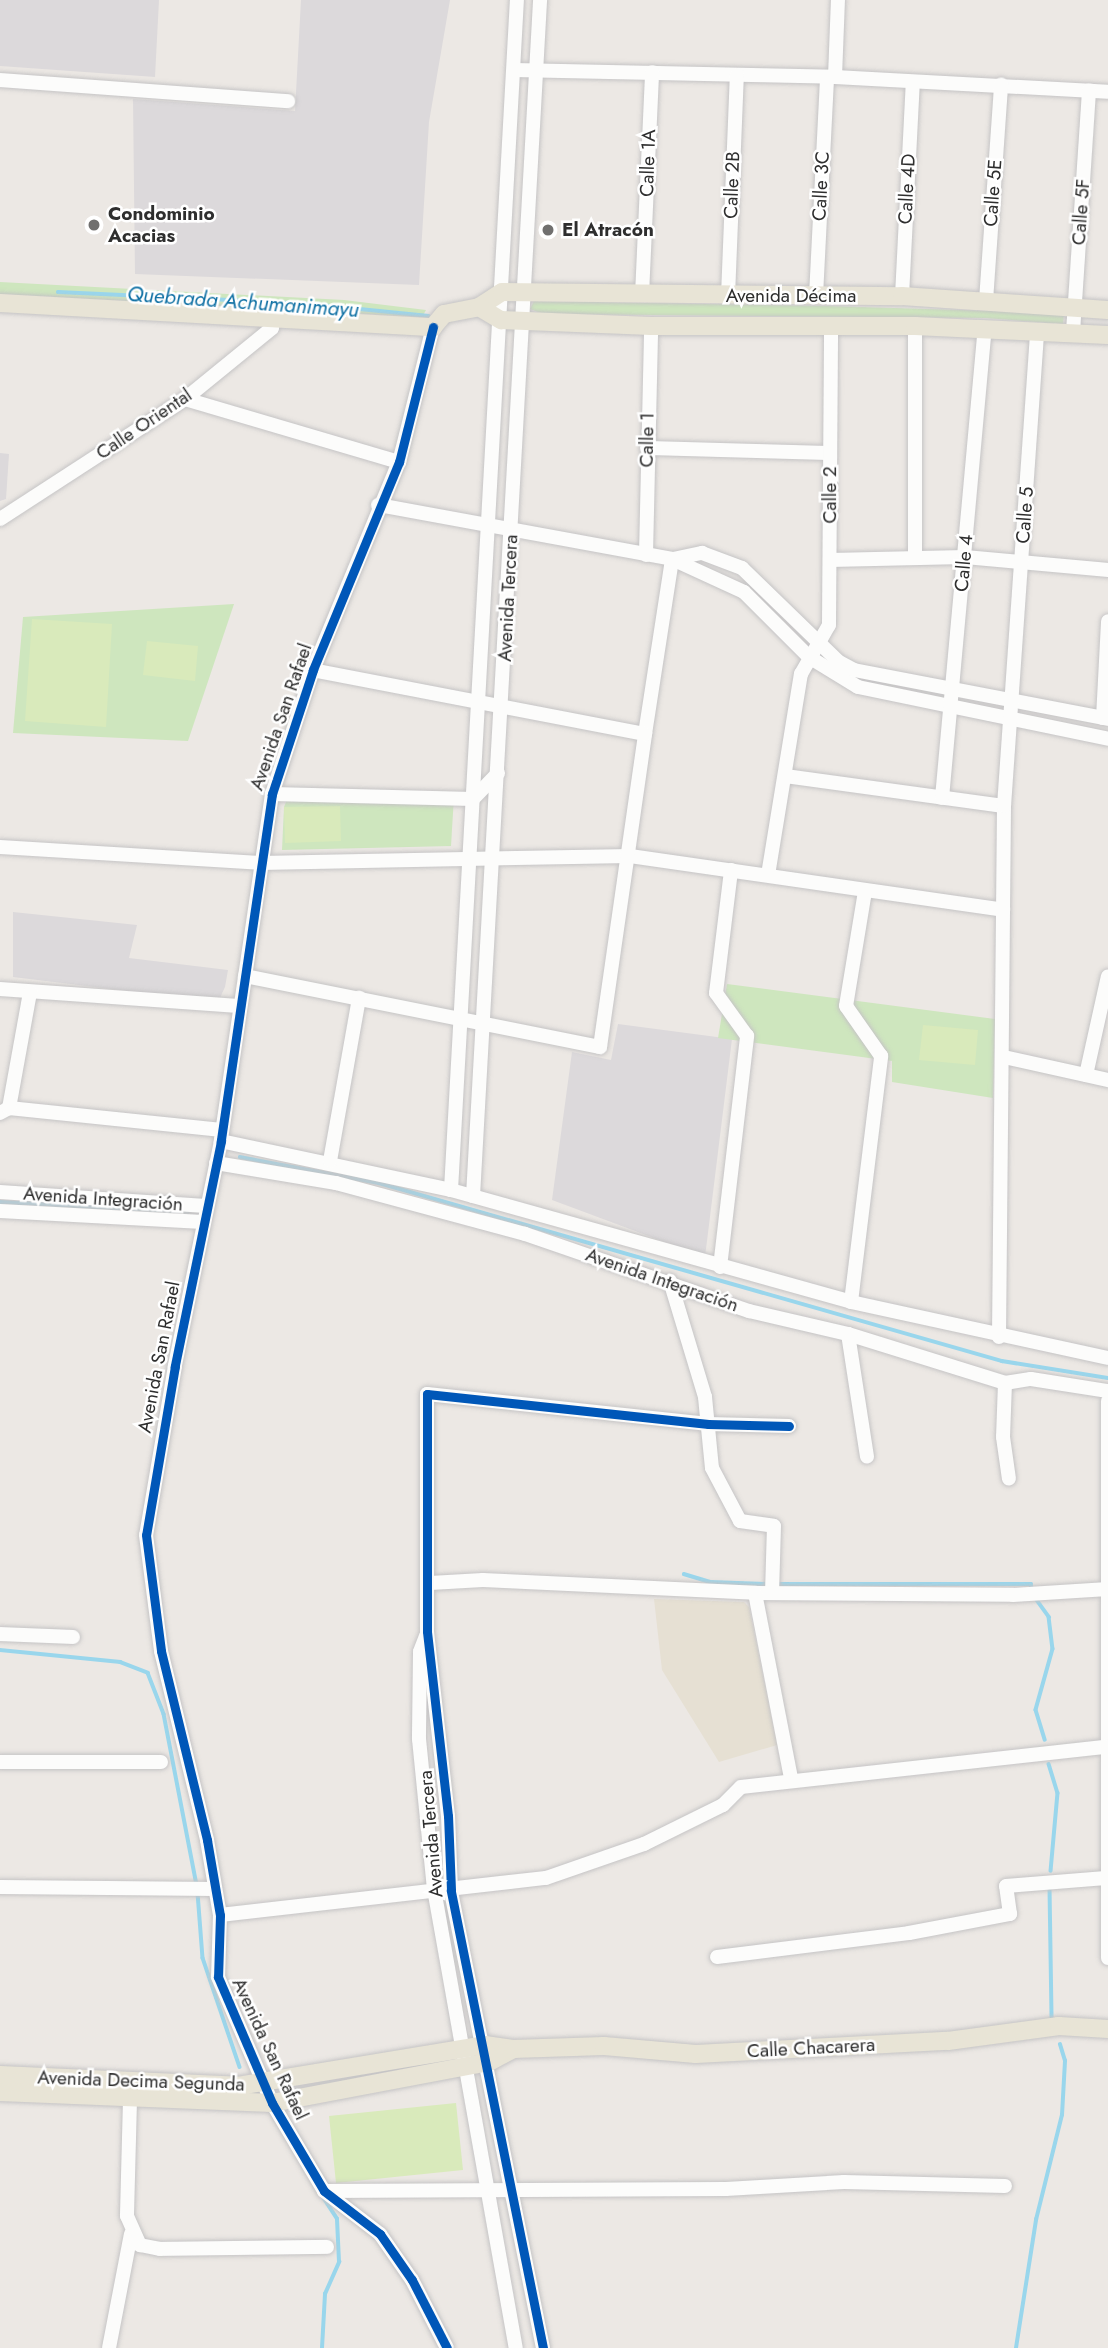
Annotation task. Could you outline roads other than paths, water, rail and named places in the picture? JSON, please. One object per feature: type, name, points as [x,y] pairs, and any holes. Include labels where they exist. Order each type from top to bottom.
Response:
[{"type":"main road","name":"Avenida Décima","points":[[502,292],[902,296],[1108,310]]},
{"type":"main road","points":[[0,303],[274,316],[433,327],[444,314],[479,307],[502,292]]},
{"type":"main road","name":"Avenida Décima","points":[[479,307],[501,320],[523,321],[651,326],[915,326],[1108,335]]},
{"type":"main road","name":"Calle Chacarera","points":[[513,2049],[578,2045],[696,2054],[948,2041],[1059,2026],[1108,2029]]},
{"type":"main road","name":"Avenida Decima Segunda","points":[[0,2092],[130,2100],[272,2103],[513,2049]]},
{"type":"main road","name":"Avenida Decima Segunda","points":[[0,2075],[263,2084],[466,2058]]},
{"type":"street","name":"Avenida Tercera","points":[[452,1190],[517,0]]},
{"type":"street","name":"Avenida Tercera","points":[[472,1196],[494,859],[540,0]]},
{"type":"street","name":"Calle 3C","points":[[816,296],[838,0]]},
{"type":"street","points":[[514,70],[831,77],[1108,92]]},
{"type":"street","name":"Calle 1A","points":[[642,295],[652,72]]},
{"type":"street","name":"Calle 2B","points":[[728,296],[737,75]]},
{"type":"street","points":[[0,80],[288,101]]},
{"type":"street","name":"Calle 4D","points":[[902,296],[913,82]]},
{"type":"street","name":"Calle 5E","points":[[986,301],[1001,85]]},
{"type":"street","name":"Calle 5F","points":[[1073,332],[1089,91]]},
{"type":"street","name":"Calle Oriental","points":[[0,519],[185,399],[272,328],[274,316]]},
{"type":"street","name":"Calle 1","points":[[646,555],[651,326]]},
{"type":"street","name":"Calle 2","points":[[768,875],[800,674],[829,625],[831,326]]},
{"type":"street","points":[[915,326],[915,558]]},
{"type":"street","name":"Avenida San Rafael","points":[[433,327],[399,462],[378,505],[313,670],[272,794],[238,1006],[221,1135],[146,1535],[161,1651],[220,1915],[218,1978],[272,2103],[324,2191],[380,2234],[412,2280],[447,2348]]},
{"type":"street","name":"Calle 4","points":[[942,798],[985,328]]},
{"type":"street","name":"Calle 5","points":[[999,1337],[1004,1057],[1004,806],[1037,330]]},
{"type":"street","points":[[185,399],[399,462]]},
{"type":"street","points":[[647,448],[830,453]]},
{"type":"street","points":[[378,505],[489,526],[512,526],[672,559],[744,592],[809,657],[858,687],[1108,739]]},
{"type":"street","points":[[672,559],[702,553],[742,568],[820,643],[854,670],[1105,719],[1108,621]]},
{"type":"street","points":[[830,560],[965,557],[1108,570]]},
{"type":"street","points":[[244,976],[600,1047],[672,559]]},
{"type":"street","points":[[313,670],[479,702],[502,709],[645,734]]},
{"type":"street","points":[[272,794],[473,799],[498,774]]},
{"type":"street","points":[[785,776],[1004,806]]},
{"type":"street","points":[[0,847],[260,863],[630,856],[1003,910]]},
{"type":"street","points":[[720,1267],[747,1036],[716,993],[731,870]]},
{"type":"street","points":[[851,1302],[881,1056],[846,1006],[865,891]]},
{"type":"street","points":[[1086,1075],[1108,976]]},
{"type":"street","points":[[0,989],[238,1006]]},
{"type":"street","points":[[4,1111],[30,992]]},
{"type":"street","points":[[330,1161],[359,998]]},
{"type":"street","points":[[1004,1057],[1108,1080]]},
{"type":"street","name":"Avenida Integración","points":[[4,1111],[221,1135],[452,1190],[851,1302],[999,1337],[1108,1358]]},
{"type":"street","name":"Avenida Integración","points":[[216,1163],[336,1183],[525,1234],[670,1281],[748,1311],[848,1334],[1005,1383],[1031,1380],[1108,1391]]},
{"type":"street","name":"Avenida Integración","points":[[0,1192],[206,1206]]},
{"type":"street","name":"Avenida Integración","points":[[0,1211],[203,1222]]},
{"type":"street","points":[[670,1281],[705,1397],[712,1468],[740,1521],[774,1526],[772,1592]]},
{"type":"street","points":[[848,1334],[867,1457]]},
{"type":"street","points":[[1005,1383],[1003,1437],[1009,1479]]},
{"type":"street","name":"Avenida Tercera","points":[[543,2348],[487,2053],[451,1890],[448,1816],[427,1631],[430,1583],[427,1394],[708,1424]]},
{"type":"street","points":[[1108,1401],[1108,1958]]},
{"type":"street","points":[[708,1424],[789,1426]]},
{"type":"street","points":[[430,1583],[482,1580],[755,1593],[1013,1595],[1108,1589]]},
{"type":"street","points":[[755,1593],[791,1778]]},
{"type":"street","name":"Avenida Tercera","points":[[427,1631],[420,1652],[419,1738],[434,1889],[516,2348]]},
{"type":"street","points":[[0,1634],[73,1637]]},
{"type":"street","points":[[220,1915],[546,1878],[644,1844],[723,1805],[741,1787],[791,1778],[1106,1747]]},
{"type":"street","points":[[0,1762],[161,1762]]},
{"type":"street","points":[[717,1957],[909,1933],[1010,1914],[1006,1885],[1106,1878]]},
{"type":"street","points":[[0,1887],[215,1889]]},
{"type":"street","points":[[109,2348],[131,2234],[127,2216],[130,2100]]},
{"type":"street","points":[[324,2191],[489,2192],[844,2182],[1005,2186]]},
{"type":"street","points":[[131,2234],[140,2245],[160,2249],[327,2247]]},
{"type":"waterway","name":"Quebrada Achumanimayu","points":[[58,292],[310,304],[428,316]]},
{"type":"waterway","points":[[240,1157],[379,1183],[1002,1361],[1108,1378]]},
{"type":"waterway","points":[[0,1202],[188,1212]]},
{"type":"waterway","points":[[684,1574],[710,1582],[767,1584]]},
{"type":"waterway","points":[[775,1584],[1031,1584],[1032,1589]]},
{"type":"waterway","points":[[1034,1596],[1049,1617],[1053,1649],[1036,1710],[1045,1740]]},
{"type":"waterway","points":[[0,1650],[120,1662],[148,1673],[164,1714],[197,1885]]},
{"type":"waterway","points":[[1049,1764],[1058,1793],[1051,1871]]},
{"type":"waterway","points":[[1050,1888],[1052,2017]]},
{"type":"waterway","points":[[198,1893],[203,1958],[240,2067]]},
{"type":"waterway","points":[[1016,2348],[1036,2220],[1062,2115],[1065,2061],[1060,2045]]},
{"type":"waterway","points":[[322,2348],[325,2294],[339,2262],[337,2219],[324,2199]]},
{"type":"place","name":"Condominio Acacias","points":[[94,225]]},
{"type":"place","name":"El Atracón","points":[[548,230]]}]
